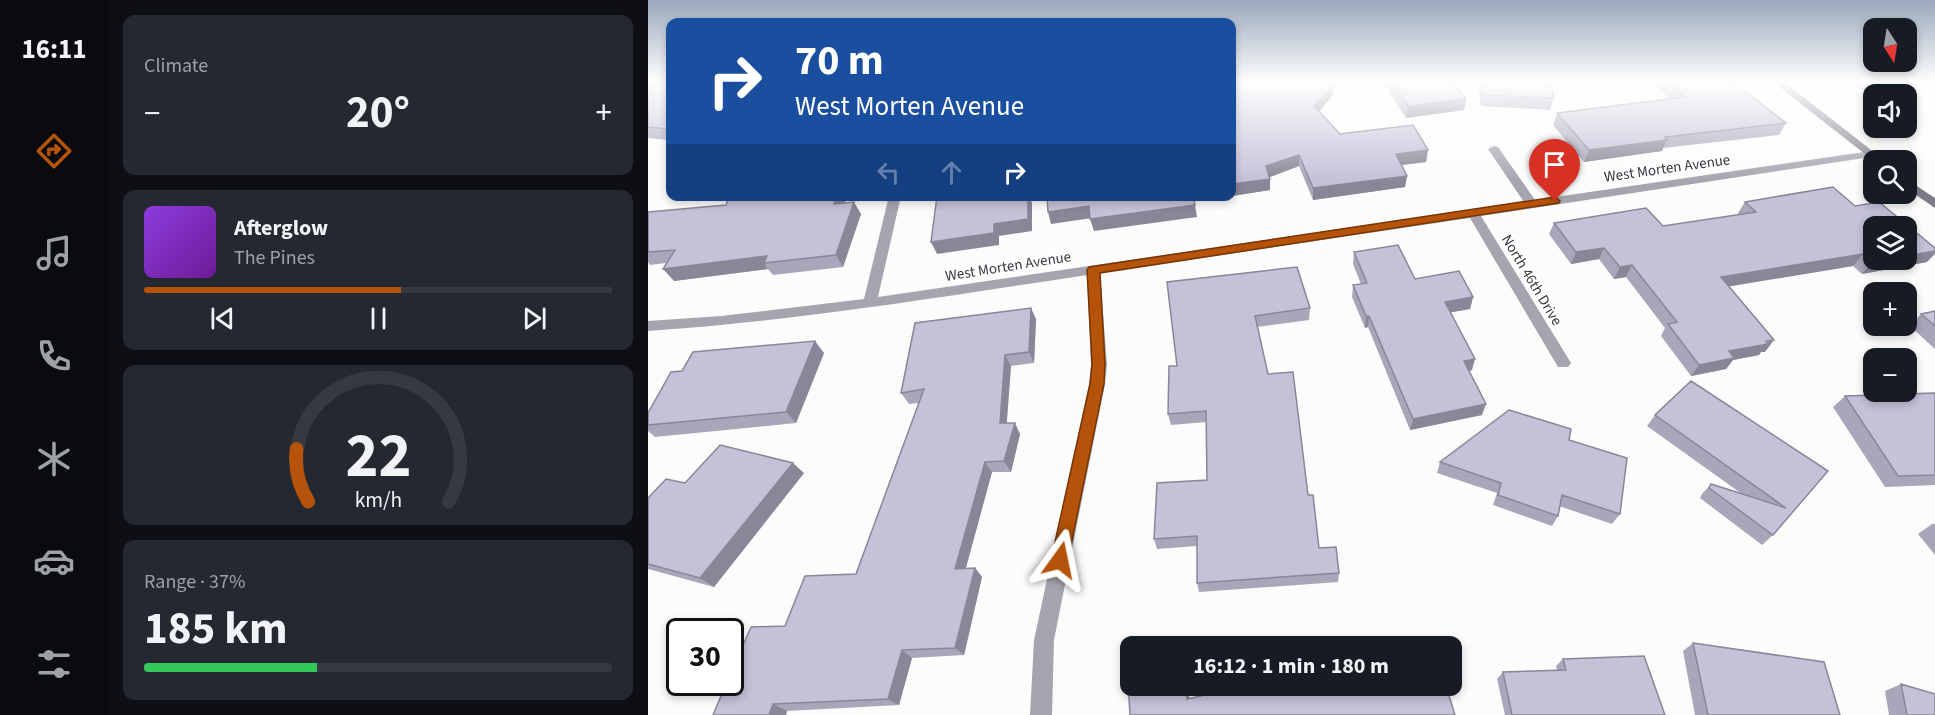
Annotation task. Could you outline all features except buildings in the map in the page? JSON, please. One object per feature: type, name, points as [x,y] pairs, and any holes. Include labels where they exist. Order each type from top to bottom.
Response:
[{"type":"street","points":[[1822,115],[1866,150]]},
{"type":"street","points":[[1494,149],[1532,204]]},
{"type":"street","name":"West Morten Avenue","points":[[648,326],[721,321],[870,303],[1532,204],[1863,159]]},
{"type":"street","points":[[1917,190],[1935,204]]},
{"type":"street","points":[[870,303],[894,201]]},
{"type":"street","name":"North 46th Drive","points":[[1473,213],[1563,363]]},
{"type":"street","points":[[1041,715],[1044,640],[1097,384],[1094,270]]},
{"type":"route","points":[[1060,560],[1097,384],[1094,270],[1555,201]]}]
